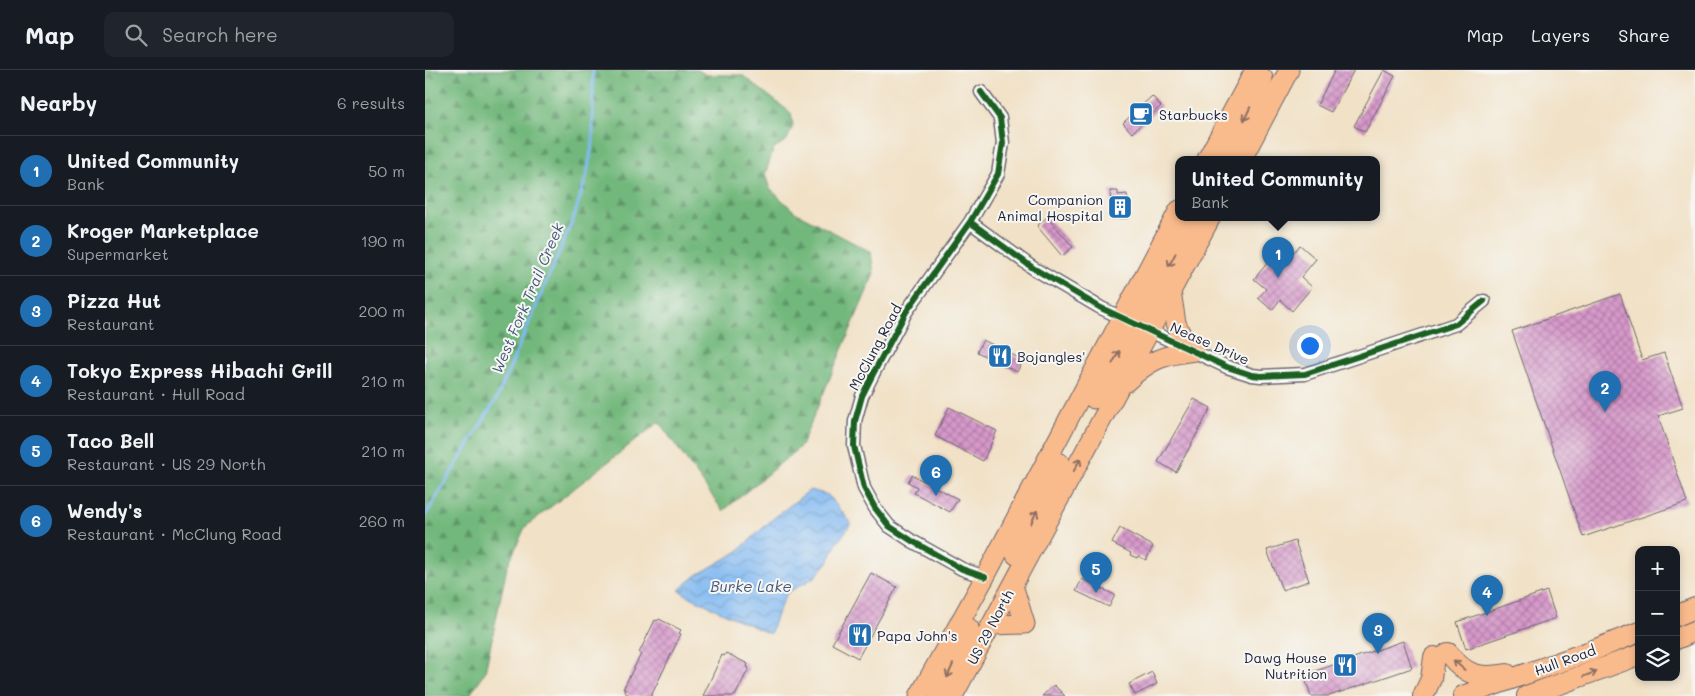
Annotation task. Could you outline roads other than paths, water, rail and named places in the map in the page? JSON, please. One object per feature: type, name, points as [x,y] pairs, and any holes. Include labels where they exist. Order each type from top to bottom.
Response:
[{"type":"highway","points":[[1680,614],[1695,608]]},
{"type":"highway","points":[[1680,637],[1695,631]]},
{"type":"highway","name":"Hull Road","points":[[1463,696],[1635,633]]},
{"type":"highway","points":[[1423,696],[1441,655],[1469,673],[1492,677],[1538,669]]},
{"type":"highway","name":"Hull Road","points":[[1527,696],[1635,656]]},
{"type":"main road","points":[[1209,156],[1255,70]]},
{"type":"main road","points":[[1226,156],[1267,70]]},
{"type":"main road","points":[[1244,156],[1289,70]]},
{"type":"main road","points":[[1013,585],[1025,624],[995,618],[1004,583],[1051,479],[1135,324],[1175,220]]},
{"type":"main road","points":[[924,694],[985,577],[1153,295],[1193,221]]},
{"type":"main road","points":[[1135,324],[1171,291],[1209,221]]},
{"type":"main road","points":[[1118,389],[1153,360],[1191,349],[1176,323],[1171,291]]},
{"type":"main road","name":"US 29 North","points":[[953,696],[1118,389],[1135,324]]},
{"type":"street","name":"McClung Road","points":[[981,92],[999,118],[1003,143],[997,174],[971,222],[906,312],[874,372],[862,396],[855,421],[854,446],[863,488],[889,526],[962,569],[985,577]]},
{"type":"street","name":"Nease Drive","points":[[971,222],[1033,268],[1101,308],[1227,367],[1252,375],[1305,374],[1456,324],[1484,301]]},
{"type":"water","name":"Burke Lake","points":[[810,490],[828,495],[851,523],[836,545],[828,562],[815,577],[787,593],[770,634],[716,610],[679,590],[697,575],[737,552],[775,517]]},
{"type":"waterway","name":"West Fork Trail Creek","points":[[425,516],[497,398],[574,217],[587,174],[593,141],[593,70]]},
{"type":"place","name":"Starbucks","points":[[1141,114]]},
{"type":"place","name":"Companion Animal Hospital","points":[[1120,207]]},
{"type":"place","name":"United Community","points":[[1278,278]]},
{"type":"place","name":"Bojangles'","points":[[1000,356]]},
{"type":"place","name":"Kroger Marketplace","points":[[1605,412]]},
{"type":"place","name":"Wendy's","points":[[936,496]]},
{"type":"place","name":"Taco Bell","points":[[1096,593]]},
{"type":"place","name":"Tokyo Express Hibachi Grill","points":[[1487,616]]},
{"type":"place","name":"Papa John's","points":[[860,635]]},
{"type":"place","name":"Pizza Hut","points":[[1378,654]]},
{"type":"place","name":"Dawg House Nutrition","points":[[1345,665]]}]
